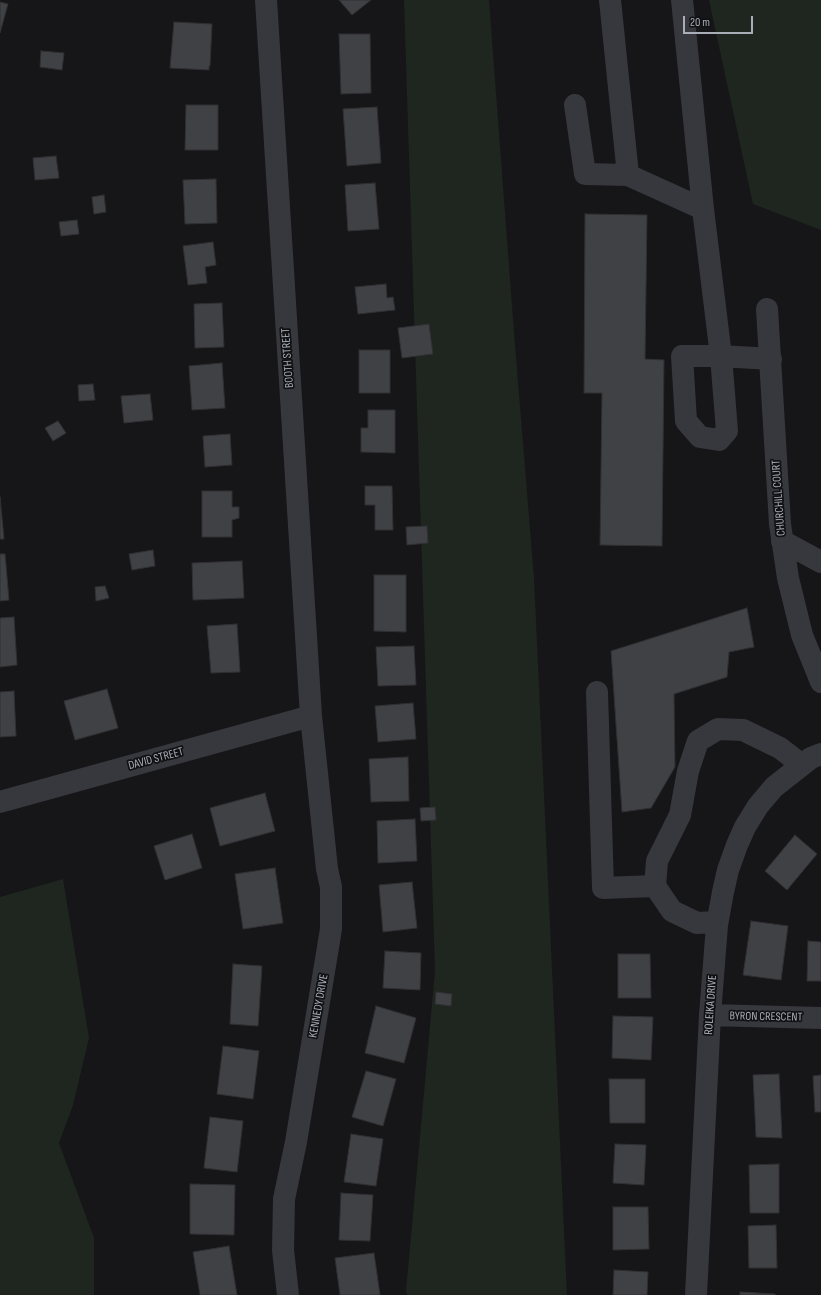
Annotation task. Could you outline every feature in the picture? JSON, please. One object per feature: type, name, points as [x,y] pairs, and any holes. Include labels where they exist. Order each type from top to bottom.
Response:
[{"type":"street","name":"BOOTH STREET","points":[[266,0],[311,716]]},
{"type":"street","points":[[610,0],[628,175]]},
{"type":"street","points":[[682,0],[702,209],[721,356],[771,358]]},
{"type":"street","points":[[576,104],[585,174],[628,175],[702,209]]},
{"type":"street","name":"CHURCHILL COURT","points":[[767,309],[782,541],[788,578],[802,634],[821,682]]},
{"type":"street","points":[[782,541],[821,562]]},
{"type":"street","points":[[597,692],[603,888],[655,886]]},
{"type":"street","name":"DAVID STREET","points":[[0,802],[311,716]]},
{"type":"street","name":"KENNEDY DRIVE","points":[[288,1295],[283,1250],[284,1199],[296,1142],[332,930],[331,887],[311,716]]},
{"type":"street","points":[[717,922],[697,923],[672,911],[655,886],[657,861],[680,815],[688,771],[698,742],[718,729],[744,730],[780,748],[802,765]]},
{"type":"street","name":"ROLEIKA DRIVE","points":[[696,1295],[710,1015],[717,922],[728,870],[745,827],[758,806],[774,787],[802,765],[821,754]]},
{"type":"street","name":"BYRON CRESCENT","points":[[710,1015],[821,1018]]},
{"type":"shaded area","points":[[404,0],[489,0],[534,578],[567,1295],[407,1295],[406,1291],[435,971]]},
{"type":"shaded area","points":[[709,0],[821,0],[821,230],[753,204]]},
{"type":"shaded area","points":[[63,879],[89,1038],[73,1105],[59,1143],[94,1238],[94,1295],[0,1295],[0,897]]},
{"type":"building","points":[[339,0],[371,0],[352,15]]},
{"type":"building","points":[[0,2],[8,4],[0,33]]},
{"type":"building","points":[[174,22],[212,24],[209,70],[170,68]]},
{"type":"building","points":[[339,34],[370,34],[371,93],[341,94]]},
{"type":"building","points":[[41,51],[64,53],[62,70],[40,67]]},
{"type":"building","points":[[186,105],[218,105],[218,150],[185,150]]},
{"type":"building","points":[[377,107],[381,163],[347,166],[343,109]]},
{"type":"building","points":[[56,156],[59,178],[35,180],[33,158]]},
{"type":"building","points":[[216,179],[217,223],[185,224],[183,180]]},
{"type":"building","points":[[375,183],[379,229],[348,231],[345,185]]},
{"type":"building","points":[[104,195],[106,212],[94,214],[92,197]]},
{"type":"building","points":[[585,214],[647,215],[645,359],[664,360],[662,546],[600,545],[602,393],[584,393]]},
{"type":"building","points":[[77,220],[79,234],[61,236],[59,222]]},
{"type":"building","points":[[213,242],[216,265],[205,267],[207,283],[188,285],[183,246]]},
{"type":"building","points":[[386,284],[387,298],[393,297],[395,310],[358,314],[355,287]]},
{"type":"building","points":[[222,303],[224,347],[195,348],[194,304]]},
{"type":"building","points":[[429,324],[433,354],[402,358],[398,328]]},
{"type":"building","points":[[359,350],[390,350],[390,393],[359,393]]},
{"type":"building","points":[[222,363],[225,408],[192,410],[189,366]]},
{"type":"building","points":[[93,384],[95,400],[79,401],[78,385]]},
{"type":"building","points":[[150,394],[153,420],[124,423],[121,396]]},
{"type":"building","points":[[368,410],[395,410],[395,453],[361,452],[361,428],[368,428]]},
{"type":"building","points":[[58,421],[66,433],[53,441],[45,428]]},
{"type":"building","points":[[230,434],[232,465],[205,467],[203,436]]},
{"type":"building","points":[[365,486],[392,486],[393,530],[375,530],[375,505],[365,505]]},
{"type":"building","points":[[202,491],[232,491],[232,507],[239,507],[239,518],[232,520],[232,537],[202,537]]},
{"type":"building","points":[[0,497],[4,539],[0,539]]},
{"type":"building","points":[[427,526],[428,543],[407,545],[406,527]]},
{"type":"building","points":[[153,550],[155,566],[132,570],[129,554]]},
{"type":"building","points":[[0,554],[5,554],[9,600],[0,601]]},
{"type":"building","points":[[242,561],[244,598],[193,600],[192,563]]},
{"type":"building","points":[[374,575],[406,575],[406,632],[374,631]]},
{"type":"building","points":[[105,586],[109,598],[96,601],[95,587]]},
{"type":"building","points":[[747,608],[754,647],[729,652],[727,677],[674,694],[675,767],[651,808],[622,812],[611,651]]},
{"type":"building","points":[[14,617],[17,665],[0,667],[0,618]]},
{"type":"building","points":[[237,624],[240,672],[211,673],[207,626]]},
{"type":"building","points":[[414,646],[416,685],[378,686],[376,647]]},
{"type":"building","points":[[107,689],[118,728],[75,740],[64,701]]},
{"type":"building","points":[[14,691],[16,736],[0,737],[0,692]]},
{"type":"building","points":[[413,703],[416,739],[378,742],[375,706]]},
{"type":"building","points":[[408,757],[409,801],[371,802],[369,759]]},
{"type":"building","points":[[265,793],[275,831],[220,846],[210,808]]},
{"type":"building","points":[[435,807],[436,820],[421,821],[420,808]]},
{"type":"building","points":[[415,819],[417,861],[378,863],[377,821]]},
{"type":"building","points":[[192,834],[202,868],[165,880],[154,846]]},
{"type":"building","points":[[795,835],[817,854],[787,890],[765,871]]},
{"type":"building","points":[[275,868],[283,923],[243,929],[235,874]]},
{"type":"building","points":[[412,882],[417,928],[383,932],[379,885]]},
{"type":"building","points":[[751,921],[788,926],[781,980],[743,975]]},
{"type":"building","points":[[808,941],[821,942],[821,981],[807,981]]},
{"type":"building","points":[[385,951],[421,953],[420,990],[383,988]]},
{"type":"building","points":[[618,954],[650,954],[651,998],[618,998]]},
{"type":"building","points":[[233,964],[262,966],[258,1026],[230,1024]]},
{"type":"building","points":[[436,992],[452,994],[451,1006],[435,1004]]},
{"type":"building","points":[[376,1006],[416,1018],[404,1063],[365,1053]]},
{"type":"building","points":[[613,1016],[653,1017],[651,1060],[612,1058]]},
{"type":"building","points":[[223,1046],[259,1051],[253,1099],[217,1094]]},
{"type":"building","points":[[366,1071],[396,1079],[383,1126],[352,1117]]},
{"type":"building","points":[[779,1074],[782,1138],[756,1137],[753,1075]]},
{"type":"building","points":[[821,1075],[821,1112],[815,1112],[813,1076]]},
{"type":"building","points":[[609,1079],[645,1079],[645,1123],[610,1123]]},
{"type":"building","points":[[210,1117],[243,1121],[237,1172],[204,1168]]},
{"type":"building","points":[[351,1134],[383,1139],[376,1186],[344,1182]]},
{"type":"building","points":[[615,1144],[646,1145],[644,1185],[613,1183]]},
{"type":"building","points":[[779,1164],[779,1213],[750,1213],[749,1165]]},
{"type":"building","points":[[190,1184],[235,1185],[234,1235],[190,1234]]},
{"type":"building","points":[[341,1193],[373,1195],[370,1241],[339,1240]]},
{"type":"building","points":[[613,1207],[648,1207],[649,1249],[613,1250]]},
{"type":"building","points":[[776,1225],[777,1268],[749,1268],[748,1226]]},
{"type":"building","points":[[229,1246],[237,1295],[200,1295],[193,1252]]},
{"type":"building","points":[[374,1253],[380,1295],[340,1295],[335,1258]]},
{"type":"building","points":[[614,1270],[648,1272],[647,1295],[613,1295]]},
{"type":"building","points":[[740,1292],[775,1294],[775,1295],[740,1295]]}]
